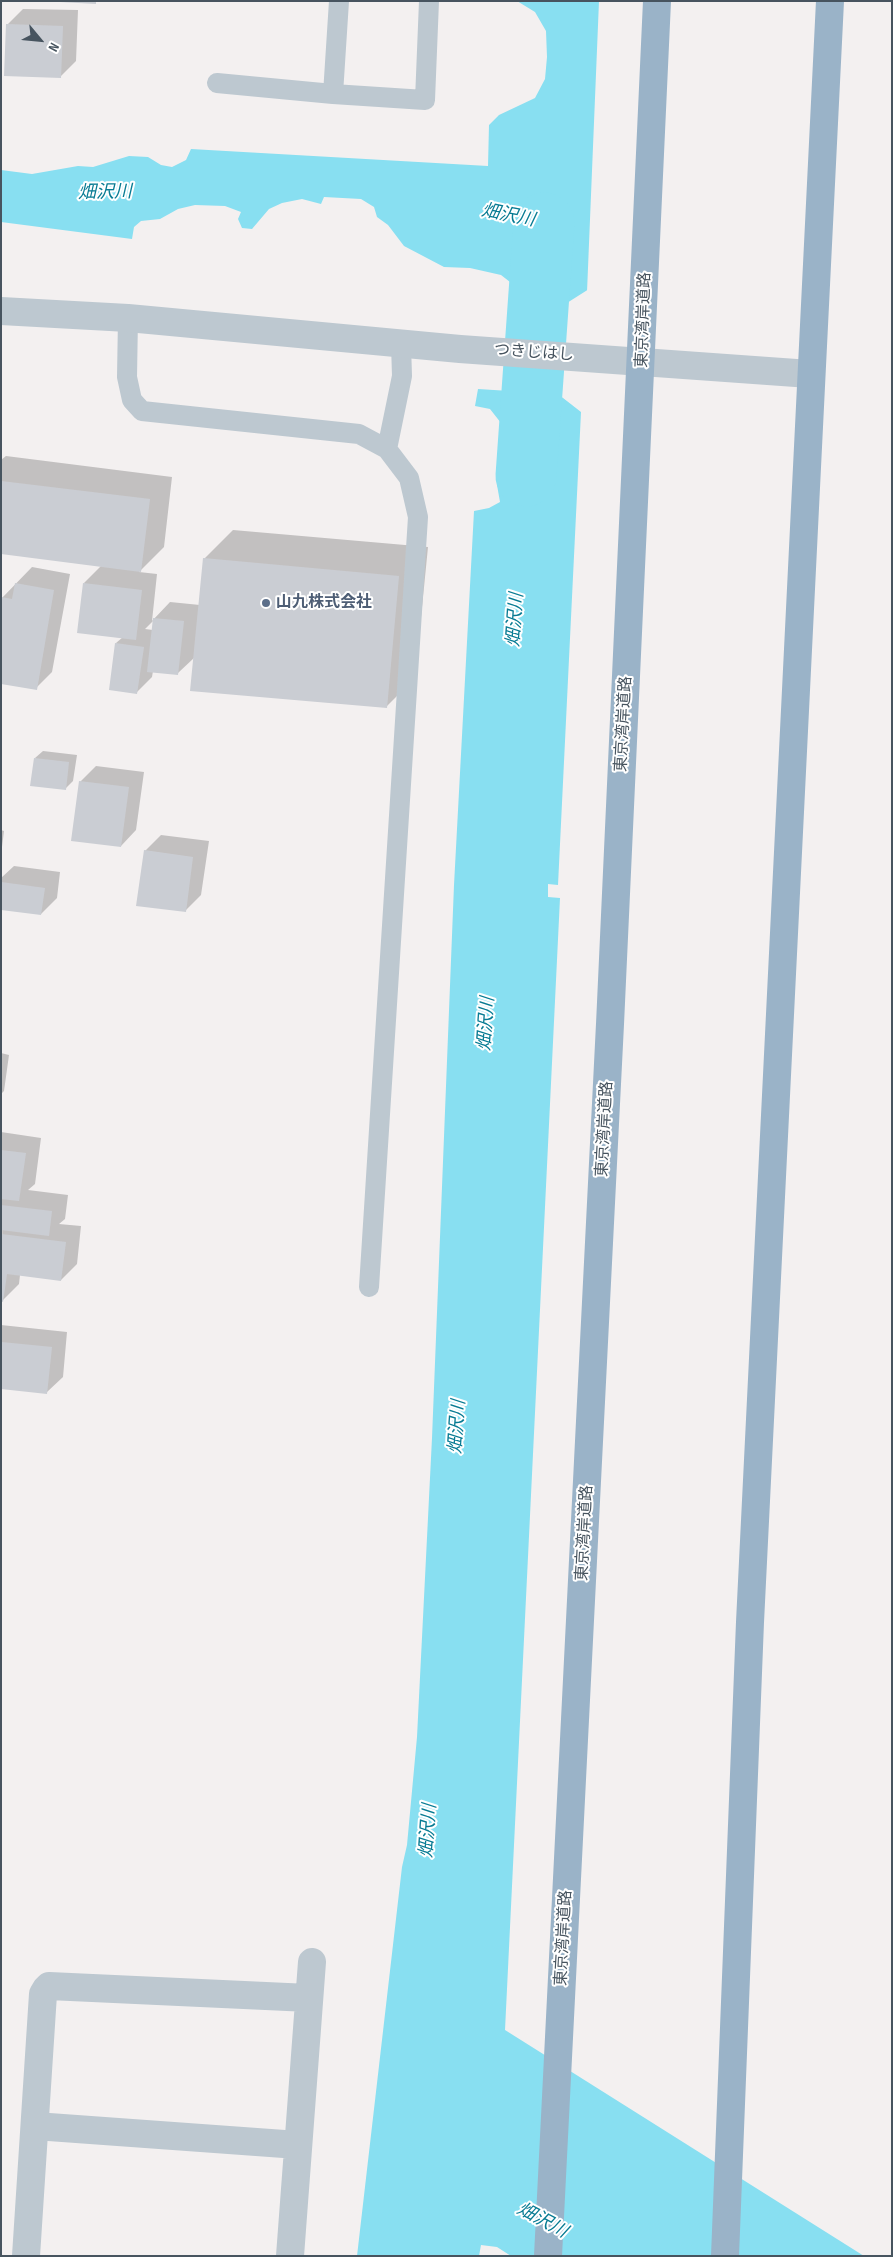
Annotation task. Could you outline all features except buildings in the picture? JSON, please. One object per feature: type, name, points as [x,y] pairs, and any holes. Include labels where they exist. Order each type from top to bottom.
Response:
[{"type":"highway","name":"東京湾岸道路","points":[[548,2256],[642,360],[657,1]]},
{"type":"highway","points":[[725,2256],[750,1622],[810,374],[818,265],[830,1]]},
{"type":"street","name":"つきじはし","points":[[1,311],[128,318],[460,349],[642,360],[810,374]]},
{"type":"street","points":[[290,2256],[312,1962]]},
{"type":"street","points":[[26,2256],[43,1994],[49,1986],[309,1998]]},
{"type":"street","points":[[35,2126],[298,2145]]},
{"type":"lane","points":[[333,94],[339,1]]},
{"type":"lane","points":[[217,83],[333,94],[425,100],[430,1]]},
{"type":"lane","points":[[128,318],[127,377],[132,400],[142,411],[359,434],[387,449],[409,478],[418,516],[369,1288]]},
{"type":"lane","points":[[387,449],[402,376],[401,344]]},
{"type":"water","points":[[517,1],[599,1],[587,292],[559,309],[515,306],[515,293],[510,282],[501,275],[470,268],[444,267],[404,246],[388,225],[377,217],[374,207],[361,199],[324,197],[321,204],[302,199],[282,203],[269,209],[252,229],[242,228],[238,219],[241,212],[225,206],[195,205],[178,209],[160,219],[141,221],[134,227],[132,239],[1,222],[1,170],[32,174],[78,166],[93,167],[129,156],[148,157],[161,165],[172,167],[186,160],[191,149],[488,166],[489,125],[499,115],[535,98],[545,79],[547,57],[546,31],[535,12]]},
{"type":"water","points":[[478,389],[558,394],[581,412],[558,885],[548,884],[548,897],[560,898],[505,2030],[864,2256],[511,2256],[497,2247],[481,2245],[479,2256],[357,2256],[402,1867],[407,1845],[417,1737],[432,1438],[454,885],[474,511],[489,508],[500,502],[497,485],[504,442],[501,423],[490,409],[475,406]]},
{"type":"pier","points":[[589,289],[588,294],[560,311],[513,307],[559,308]]},
{"type":"pier","points":[[475,388],[558,392],[583,412],[558,394]]},
{"type":"waterway","name":"畑沢川","points":[[526,476],[544,223]]},
{"type":"place","name":"山九株式会社","points":[[266,603]]}]
